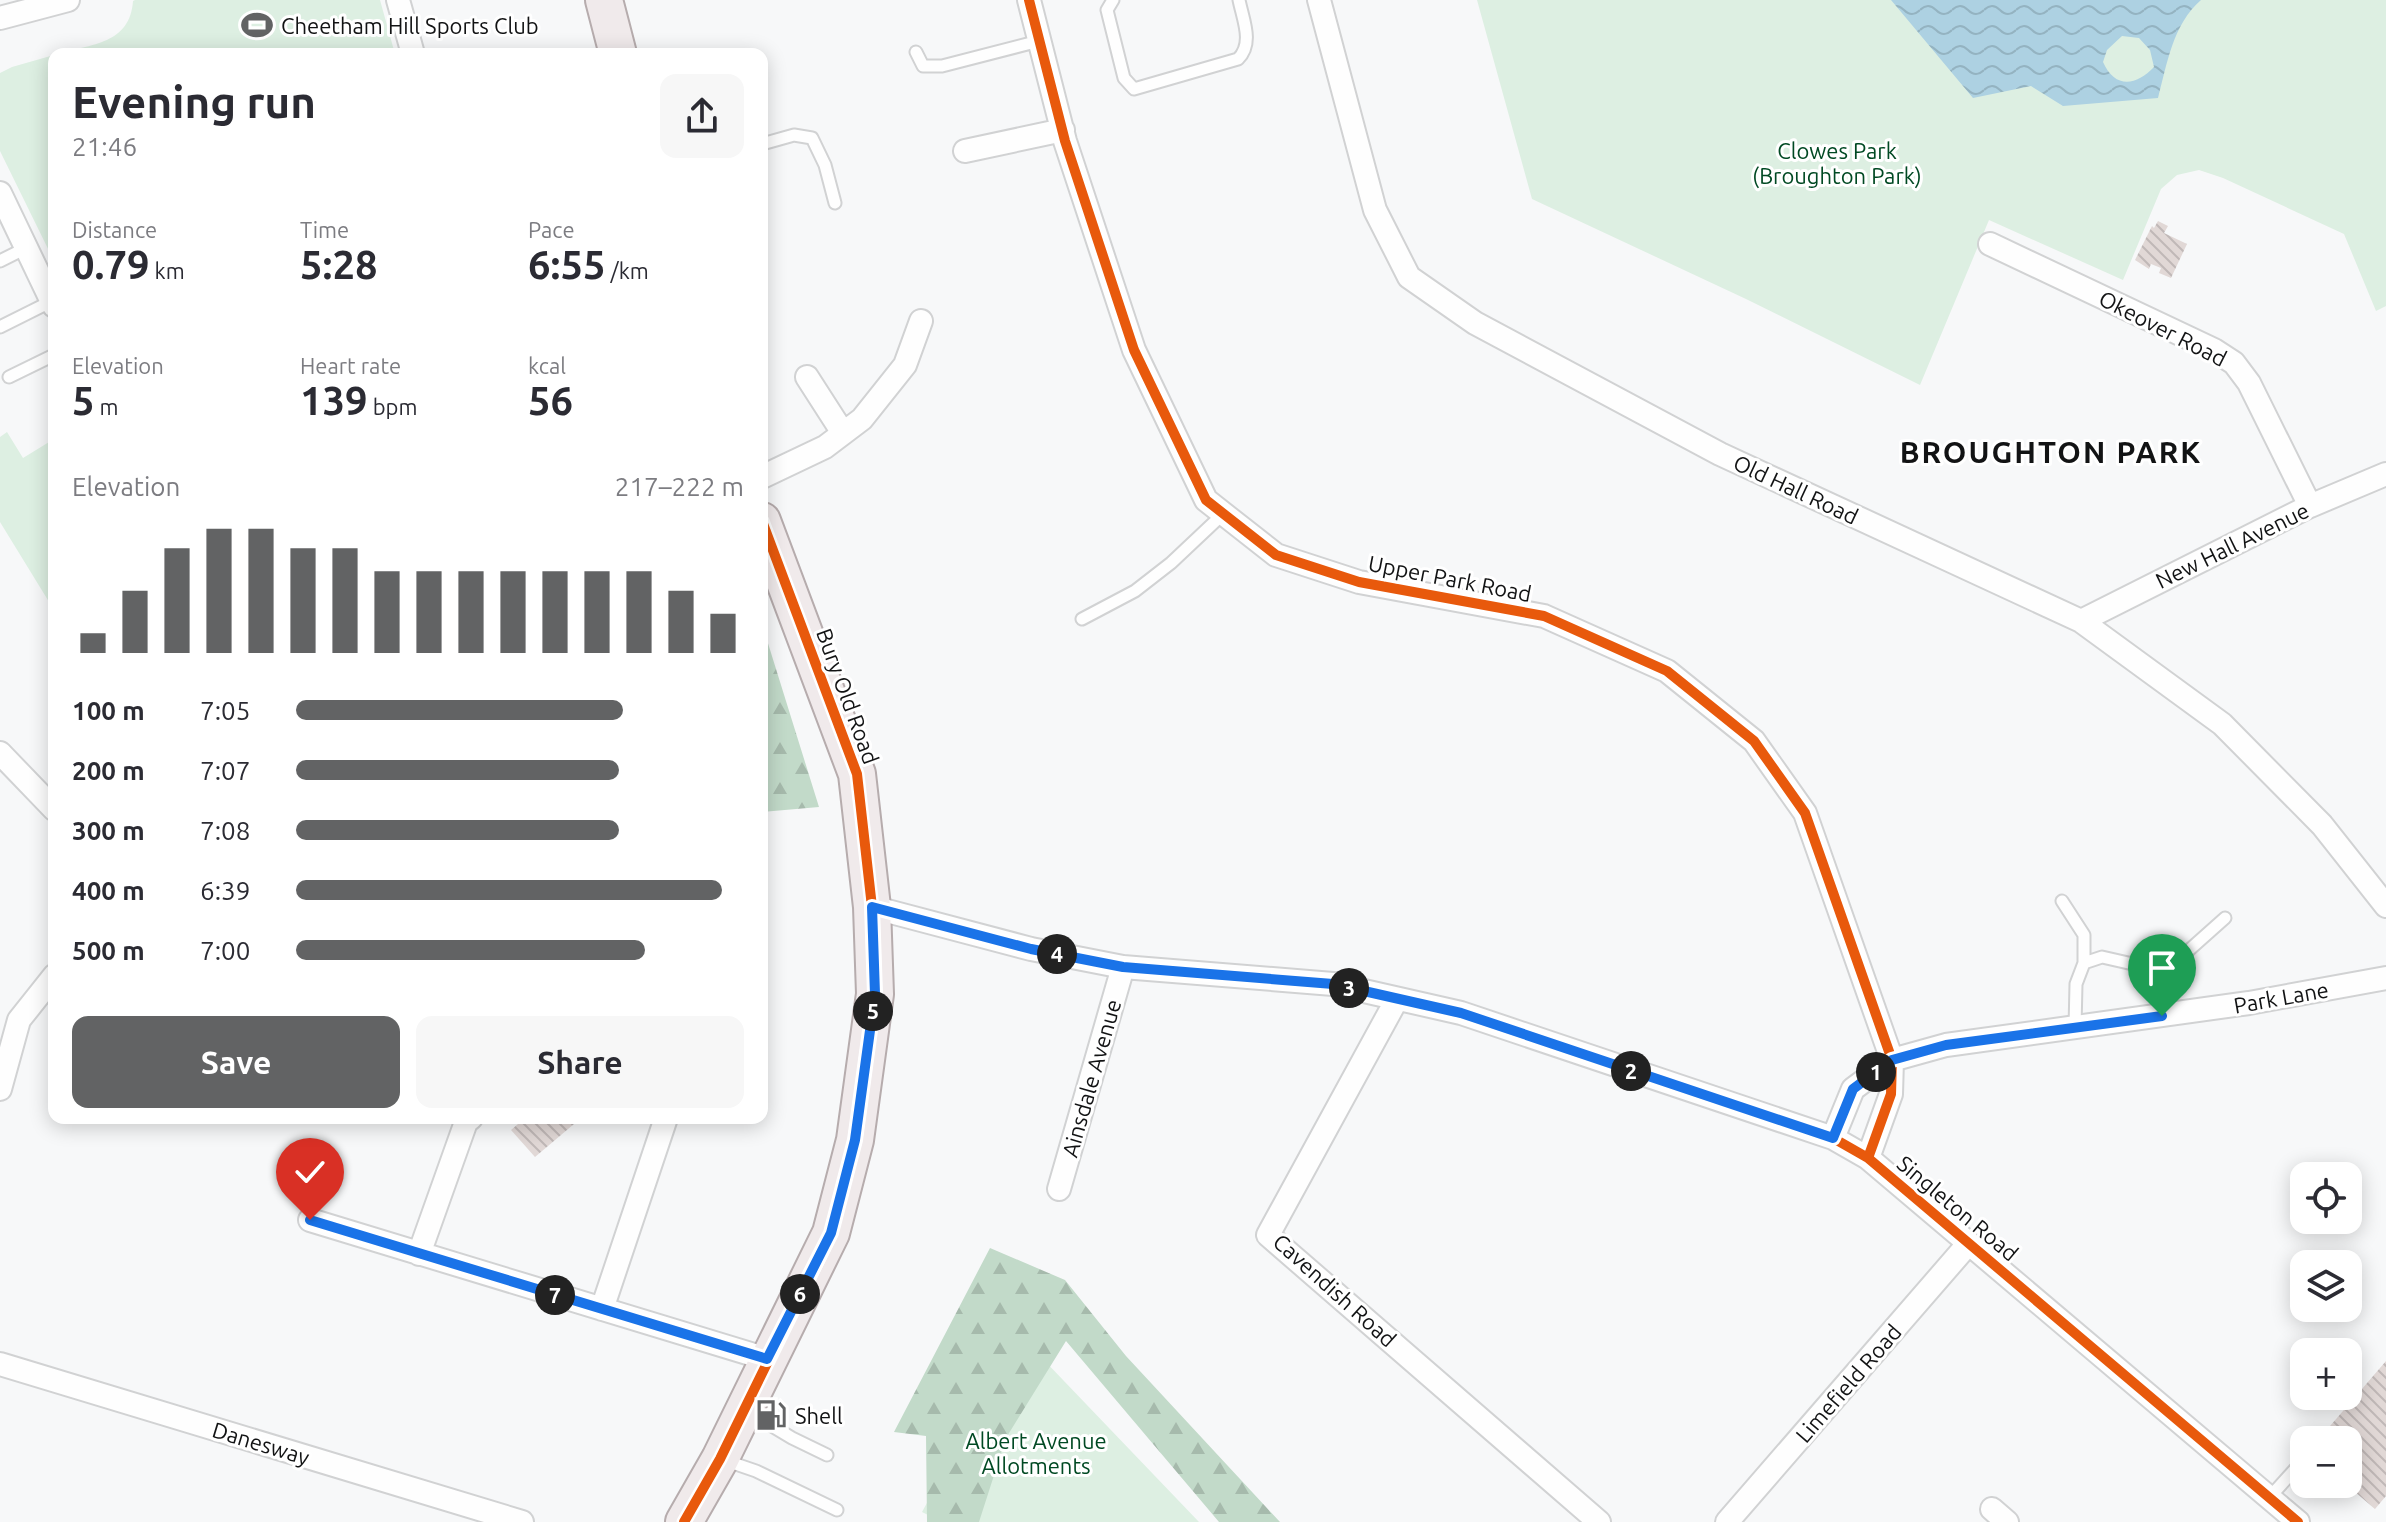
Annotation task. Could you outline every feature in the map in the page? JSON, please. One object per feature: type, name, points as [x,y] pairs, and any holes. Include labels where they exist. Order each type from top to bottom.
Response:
[{"type":"main road","points":[[604,0],[616,48]]},
{"type":"main road","name":"Bury Old Road","points":[[684,1522],[720,1459],[831,1233],[855,1140],[875,994],[872,907],[857,774],[768,537]]},
{"type":"street","points":[[0,18],[68,0]]},
{"type":"street","points":[[398,0],[411,48]]},
{"type":"street","name":"Upper Park Road","points":[[1029,0],[1063,130],[1134,350],[1206,500],[1276,555],[1359,582],[1544,616],[1667,671],[1754,741],[1805,813],[1892,1060],[1891,1094],[1868,1158]]},
{"type":"street","name":"Old Hall Road","points":[[1319,0],[1375,210],[1409,277],[1475,323],[1720,454],[2081,621],[2222,724],[2322,825],[2386,906]]},
{"type":"street","points":[[965,151],[1063,130]]},
{"type":"street","points":[[2,201],[48,294]]},
{"type":"street","name":"Okeover Road","points":[[1990,244],[2214,350],[2234,363],[2249,383],[2310,506]]},
{"type":"street","points":[[768,474],[825,447],[862,419],[905,365],[921,321]]},
{"type":"street","points":[[807,377],[843,433]]},
{"type":"street","name":"New Hall Avenue","points":[[2081,621],[2310,506],[2386,474]]},
{"type":"street","points":[[0,753],[48,803]]},
{"type":"street","name":"Singleton Road","points":[[872,907],[1031,949],[1123,967],[1333,984],[1461,1013],[1833,1138],[1868,1158],[2298,1522]]},
{"type":"street","name":"Ainsdale Avenue","points":[[1059,1189],[1123,967]]},
{"type":"street","name":"Park Lane","points":[[1892,1060],[1946,1045],[2249,1003],[2386,978]]},
{"type":"street","points":[[0,1089],[19,1020],[48,984]]},
{"type":"street","name":"Cavendish Road","points":[[1397,999],[1268,1235],[1599,1522]]},
{"type":"street","points":[[1833,1138],[1853,1089],[1892,1060]]},
{"type":"street","points":[[419,1254],[465,1124]]},
{"type":"street","points":[[602,1309],[664,1124]]},
{"type":"street","points":[[310,1220],[767,1359]]},
{"type":"street","name":"Limefield Road","points":[[1727,1522],[1969,1243]]},
{"type":"street","name":"Danesway","points":[[0,1364],[522,1522]]},
{"type":"lane","points":[[1113,0],[1107,10],[1124,78],[1134,89],[1238,59],[1247,39],[1239,0]]},
{"type":"lane","points":[[916,52],[923,66],[942,66],[1039,41]]},
{"type":"lane","points":[[768,142],[794,135],[812,138],[825,165],[835,203]]},
{"type":"lane","points":[[0,261],[26,248]]},
{"type":"lane","points":[[0,327],[48,306]]},
{"type":"lane","points":[[9,377],[48,358]]},
{"type":"lane","points":[[1082,619],[1135,591],[1171,563],[1223,514]]},
{"type":"lane","points":[[2062,901],[2084,935],[2084,963],[2076,984],[2075,1029]]},
{"type":"lane","points":[[2084,963],[2102,957],[2146,967],[2170,967],[2225,918]]},
{"type":"lane","points":[[743,1409],[827,1455]]},
{"type":"lane","points":[[720,1459],[756,1471],[837,1510]]},
{"type":"lane","points":[[2269,1498],[2290,1475]]},
{"type":"green space","name":"Cheetham Hill Sports Club","points":[[380,0],[393,48],[80,48],[117,34],[125,26],[133,1]]},
{"type":"green space","name":"Clowes Park (Broughton Park)","points":[[1477,0],[2386,0],[2386,306],[2376,311],[2344,234],[2199,170],[2177,175],[2161,189],[2123,280],[1989,220],[1920,385],[1532,199]]},
{"type":"green space","points":[[48,57],[48,249],[0,151],[0,73]]},
{"type":"green space","points":[[7,432],[23,458],[48,443],[48,600],[0,522],[0,437]]},
{"type":"green space","points":[[768,643],[819,807],[768,811]]},
{"type":"green space","points":[[990,1248],[1065,1280],[1126,1356],[1280,1522],[1219,1522],[1066,1341],[1006,1438],[979,1522],[927,1522],[926,1436],[894,1432]]},
{"type":"green space","name":"Albert Avenue Allotments","points":[[1019,1334],[1199,1522],[942,1522],[922,1512]]},
{"type":"water","points":[[1891,0],[2201,0],[2177,33],[2158,98],[2063,106],[2031,86],[1973,98]],"holes":[[[2122,36],[2139,38],[2150,50],[2154,67],[2133,81],[2126,82],[2114,77],[2103,62],[2107,50]]]},
{"type":"building","points":[[2158,221],[2168,226],[2164,233],[2187,244],[2171,278],[2159,273],[2161,268],[2151,264],[2149,269],[2135,260],[2152,226],[2154,228]]},
{"type":"building","points":[[518,1124],[574,1124],[535,1157],[511,1130]]},
{"type":"building","points":[[2386,1361],[2386,1496],[2375,1509],[2362,1498],[2362,1426],[2330,1426],[2344,1410],[2362,1410],[2362,1389]]},
{"type":"cycle path","points":[[1029,0],[1065,141],[1134,350],[1206,500],[1276,555],[1359,582],[1544,616],[1667,671],[1754,741],[1805,813],[1892,1060],[1891,1094],[1868,1158]]},
{"type":"cycle path","points":[[684,1522],[720,1459],[831,1233],[855,1140],[875,994],[872,907],[857,774],[768,537]]},
{"type":"cycle path","points":[[872,907],[1031,949],[1123,967],[1333,984],[1461,1013],[1833,1138],[1868,1158],[2298,1522]]},
{"type":"place","name":"Cheetham Hill Sports Club","points":[[257,25]]},
{"type":"place","name":"Shell","points":[[771,1415]]},
{"type":"district","name":"BROUGHTON PARK","points":[[2051,452]]},
{"type":"route","points":[[310,1220],[767,1359],[831,1233],[855,1140],[875,994],[872,907],[1031,949],[1123,967],[1333,984],[1461,1013],[1833,1138],[1853,1089],[1892,1060],[1946,1045],[2162,1016]]}]
